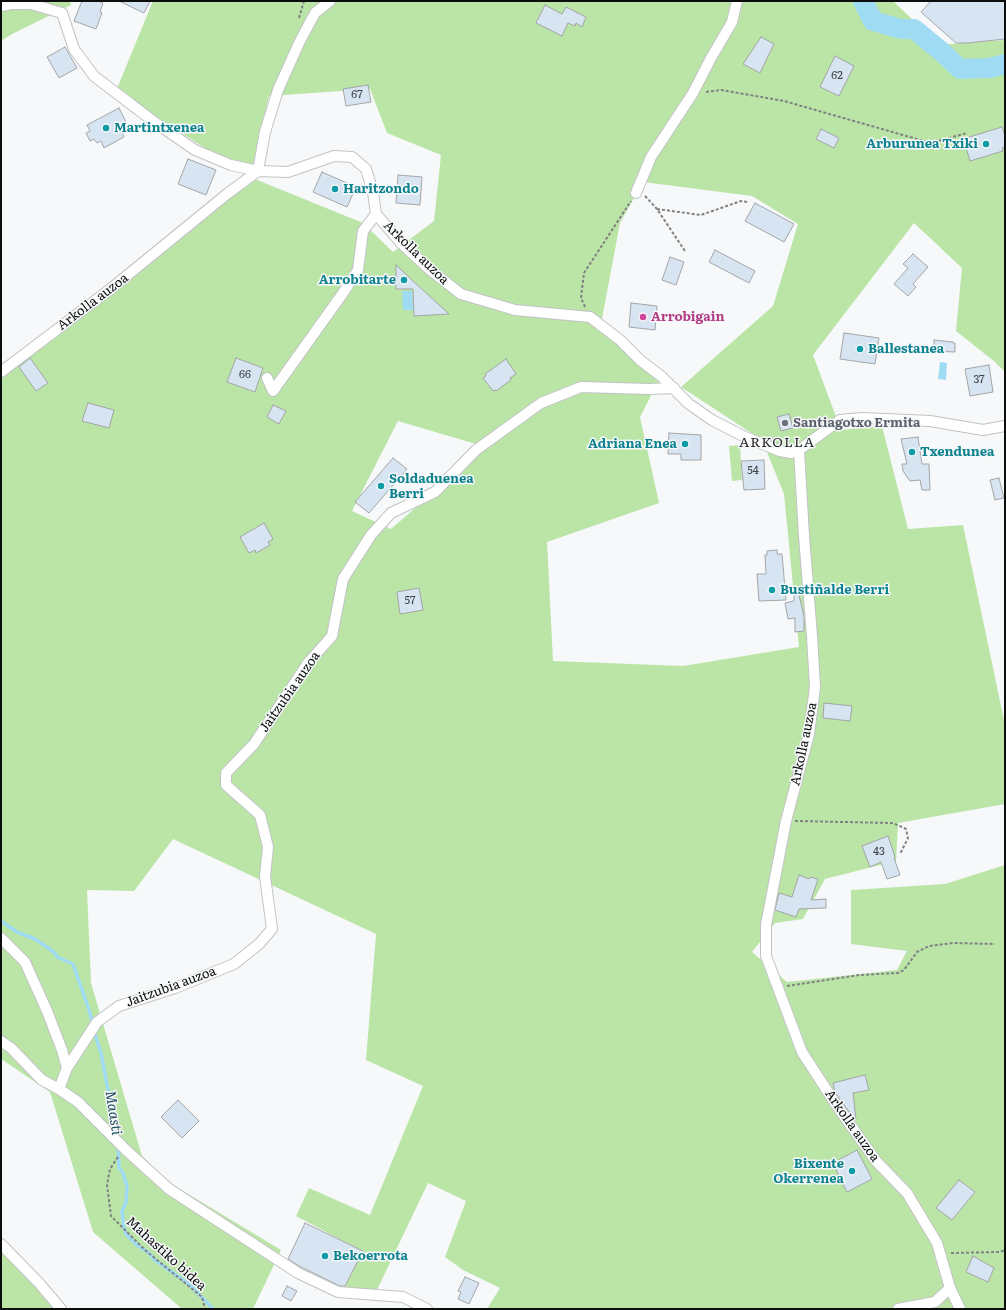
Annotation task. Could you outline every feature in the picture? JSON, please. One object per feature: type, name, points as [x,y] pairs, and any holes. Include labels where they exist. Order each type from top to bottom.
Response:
[{"type":"street","points":[[258,171],[265,132],[278,90],[299,43],[315,13],[330,1]]},
{"type":"street","points":[[636,193],[651,156],[693,93],[732,22],[737,1]]},
{"type":"street","name":"Arkolla auzoa","points":[[1,6],[11,4],[31,4],[62,13],[74,49],[94,76],[153,121],[195,150],[231,165],[258,171],[288,172],[334,156],[352,157],[366,169],[373,192],[376,214],[401,243],[429,269],[461,294],[515,310],[590,317]]},
{"type":"street","name":"Arkolla auzoa","points":[[1,372],[113,287],[227,194],[258,171]]},
{"type":"street","points":[[267,378],[273,391],[358,270],[363,231],[376,214]]},
{"type":"street","points":[[590,317],[620,340],[640,360],[662,376],[689,404],[712,420],[745,437],[780,451],[791,453],[799,450],[840,420],[862,418],[930,421],[983,430],[1005,426]]},
{"type":"street","name":"Jaitzubia auzoa","points":[[59,1089],[67,1068],[97,1022],[119,1006],[175,988],[234,964],[258,944],[272,929],[265,876],[268,848],[260,815],[226,785],[226,773],[254,744],[308,663],[332,636],[343,579],[371,535],[390,513],[435,492],[476,450],[540,403],[581,387],[649,389],[674,388]]},
{"type":"street","name":"Arkolla auzoa","points":[[799,450],[815,687],[809,734],[786,821],[766,925],[766,956],[802,1052],[837,1106],[876,1161],[907,1193],[937,1243],[950,1288],[960,1309]]},
{"type":"street","points":[[1,938],[25,962],[47,1011],[62,1050],[67,1068]]},
{"type":"street","points":[[1,1041],[11,1048],[42,1080],[78,1102],[124,1148],[169,1189],[298,1273],[338,1292],[402,1297],[427,1309]]},
{"type":"street","points":[[1,1244],[39,1283],[61,1309]]},
{"type":"street","points":[[898,1309],[935,1302],[950,1288]]},
{"type":"path","points":[[693,93],[721,90],[784,101],[931,143],[967,134]]},
{"type":"path","points":[[590,317],[581,298],[584,273],[636,193],[647,196],[685,252]]},
{"type":"path","points":[[656,209],[701,215],[741,201],[747,202]]},
{"type":"path","points":[[786,821],[893,823],[906,829],[908,838],[900,854]]},
{"type":"path","points":[[778,987],[859,975],[898,974],[904,970],[917,952],[929,946],[953,943],[995,944]]},
{"type":"path","name":"Mahastiko bidea","points":[[124,1148],[110,1169],[107,1185],[111,1216],[145,1250],[202,1297],[205,1309]]},
{"type":"path","points":[[940,1256],[951,1253],[1000,1252],[1005,1250]]},
{"type":"green space","points":[[1,1],[70,1],[71,5],[1,41]]},
{"type":"green space","points":[[153,1],[893,1],[939,45],[1005,40],[1005,372],[995,362],[956,331],[962,268],[914,223],[813,355],[841,430],[882,426],[908,529],[963,525],[1005,725],[1005,804],[898,823],[896,861],[825,879],[803,919],[775,923],[752,952],[787,982],[897,970],[907,951],[851,944],[851,890],[945,884],[1005,865],[1005,1309],[487,1309],[500,1288],[463,1270],[445,1257],[466,1201],[428,1183],[376,1292],[344,1289],[362,1251],[296,1216],[309,1188],[370,1215],[423,1086],[366,1060],[376,934],[173,839],[134,891],[87,890],[91,983],[142,1156],[170,1183],[281,1250],[253,1309],[182,1309],[93,1232],[50,1092],[1,1059],[1,364],[88,305],[250,177],[116,91]],"holes":[[[370,89],[387,133],[441,155],[434,221],[393,252],[363,223],[250,177],[269,96]],[[643,182],[752,196],[798,224],[773,306],[681,387],[762,440],[784,494],[799,647],[683,666],[553,661],[547,542],[659,503],[640,417],[660,378],[601,324],[620,223]],[[398,421],[486,447],[391,529],[352,511]]]},
{"type":"green space","points":[[740,445],[742,480],[732,481],[729,446]]},
{"type":"green space","points":[[1,1248],[61,1309],[1,1309]]},
{"type":"water","points":[[402,291],[412,291],[413,310],[403,310]]},
{"type":"water","points":[[940,362],[947,363],[946,380],[938,379]]},
{"type":"building","points":[[82,1],[98,1],[103,3],[100,12],[102,13],[96,29],[74,21]]},
{"type":"building","points":[[119,1],[150,1],[144,13]]},
{"type":"building","points":[[931,1],[1005,1],[1005,39],[956,43],[921,12]]},
{"type":"building","points":[[545,5],[562,14],[566,7],[586,17],[582,27],[576,23],[575,26],[568,23],[562,36],[536,23]]},
{"type":"building","points":[[761,37],[774,44],[760,73],[743,64]]},
{"type":"building","points":[[65,47],[77,68],[59,78],[47,57]]},
{"type":"building","points":[[835,56],[854,66],[839,96],[820,87]]},
{"type":"building","points":[[368,85],[371,102],[346,106],[343,89]]},
{"type":"building","name":"Martintxenea","points":[[119,108],[128,126],[121,130],[124,137],[104,148],[101,141],[97,143],[94,139],[90,141],[86,133],[90,131],[87,125]]},
{"type":"building","name":"Arburunea Txiki","points":[[1002,127],[1005,136],[1005,147],[1002,148],[1003,151],[970,161],[965,144],[967,144],[966,138]]},
{"type":"building","points":[[821,129],[839,138],[834,148],[816,139]]},
{"type":"building","points":[[188,159],[216,170],[206,195],[178,184]]},
{"type":"building","name":"Haritzondo","points":[[322,172],[356,187],[347,207],[313,192]]},
{"type":"building","points":[[398,175],[422,177],[420,205],[396,203]]},
{"type":"building","points":[[755,203],[794,224],[784,242],[745,221]]},
{"type":"building","points":[[715,250],[755,271],[749,283],[709,262]]},
{"type":"building","points":[[913,254],[928,267],[913,284],[916,287],[908,296],[894,284],[908,268],[903,264]]},
{"type":"building","points":[[670,257],[684,262],[676,285],[662,280]]},
{"type":"building","name":"Arrobitarte","points":[[396,265],[449,314],[414,316],[413,289],[396,289]]},
{"type":"building","name":"Arrobigain","points":[[631,303],[657,306],[655,330],[629,327]]},
{"type":"building","name":"Ballestanea","points":[[844,333],[879,338],[875,364],[840,359]]},
{"type":"building","points":[[934,340],[955,343],[955,352],[934,351]]},
{"type":"building","points":[[30,358],[48,383],[36,391],[19,367]]},
{"type":"building","points":[[236,358],[263,368],[255,392],[227,382]]},
{"type":"building","points":[[506,359],[516,374],[510,378],[511,380],[496,391],[493,391],[483,378],[486,376],[485,374]]},
{"type":"building","points":[[989,365],[993,392],[970,396],[965,369]]},
{"type":"building","points":[[88,403],[114,410],[109,428],[82,421]]},
{"type":"building","points":[[273,405],[286,411],[279,424],[267,417]]},
{"type":"building","name":"Santiagotxo Ermita","points":[[789,414],[793,428],[781,431],[777,417]]},
{"type":"building","name":"Adriana Enea","points":[[669,433],[701,435],[701,460],[681,460],[681,454],[668,454]]},
{"type":"building","name":"Txendunea","points":[[918,437],[922,464],[929,464],[930,490],[922,490],[920,480],[910,481],[903,471],[902,464],[907,464],[901,439]]},
{"type":"building","name":"Soldaduenea Berri","points":[[393,458],[407,469],[369,513],[355,502]]},
{"type":"building","points":[[764,460],[765,489],[744,490],[741,461]]},
{"type":"building","points":[[999,478],[1004,498],[995,500],[990,480]]},
{"type":"building","points":[[264,523],[273,539],[268,542],[270,545],[256,553],[255,550],[249,553],[240,537]]},
{"type":"building","name":"Bustiñalde Berri","points":[[777,550],[777,554],[782,554],[786,600],[759,601],[757,574],[766,574],[765,555],[767,555],[767,551]]},
{"type":"building","points":[[419,588],[423,610],[400,614],[397,592]]},
{"type":"building","points":[[798,591],[804,616],[804,631],[795,632],[795,618],[788,619],[785,603],[794,601],[794,592]]},
{"type":"building","points":[[824,703],[852,706],[850,721],[823,718]]},
{"type":"building","points":[[888,836],[900,875],[887,879],[881,862],[870,867],[862,846]]},
{"type":"building","points":[[799,875],[809,879],[810,877],[818,879],[811,900],[826,899],[826,908],[799,909],[796,917],[775,910],[779,893],[792,897]]},
{"type":"building","points":[[865,1075],[869,1090],[853,1093],[856,1119],[835,1092],[833,1083]]},
{"type":"building","points":[[178,1100],[199,1121],[182,1138],[161,1117]]},
{"type":"building","name":"Bixente Okerrenea","points":[[857,1150],[872,1179],[847,1192],[833,1163]]},
{"type":"building","points":[[959,1180],[975,1192],[952,1220],[936,1208]]},
{"type":"building","name":"Bekoerrota","points":[[305,1223],[363,1251],[345,1286],[340,1286],[288,1259]]},
{"type":"building","points":[[973,1256],[994,1268],[988,1282],[966,1272]]},
{"type":"building","points":[[465,1277],[479,1283],[469,1304],[458,1299],[461,1292],[458,1291]]},
{"type":"building","points":[[287,1286],[297,1291],[291,1301],[282,1296]]},
{"type":"waterway","points":[[863,1],[873,21],[901,29],[914,29],[960,69],[990,68],[1005,64]]},
{"type":"waterway","name":"Maasti","points":[[1,921],[17,932],[35,939],[55,953],[57,957],[73,964],[93,1025]]},
{"type":"waterway","name":"Maasti","points":[[94,1031],[101,1053],[109,1095],[117,1123],[117,1137]]},
{"type":"waterway","name":"Maasti","points":[[118,1145],[119,1168],[123,1173],[127,1186],[126,1202],[122,1211],[126,1234],[137,1245],[149,1253],[155,1260],[190,1285],[213,1309]]},
{"type":"place","name":"Martintxenea","points":[[106,128]]},
{"type":"place","name":"Arburunea Txiki","points":[[986,144]]},
{"type":"place","name":"Haritzondo","points":[[335,189]]},
{"type":"place","name":"Arrobitarte","points":[[404,280]]},
{"type":"place","name":"Arrobigain","points":[[643,317]]},
{"type":"place","name":"Ballestanea","points":[[860,349]]},
{"type":"place","name":"Santiagotxo Ermita","points":[[785,423]]},
{"type":"place","name":"Adriana Enea","points":[[685,444]]},
{"type":"place","name":"Txendunea","points":[[912,452]]},
{"type":"place","name":"Soldaduenea Berri","points":[[381,486]]},
{"type":"place","name":"Bustiñalde Berri","points":[[772,590]]},
{"type":"place","name":"Bixente Okerrenea","points":[[852,1171]]},
{"type":"place","name":"Bekoerrota","points":[[325,1256]]},
{"type":"district","name":"ARKOLLA","points":[[777,443]]}]
